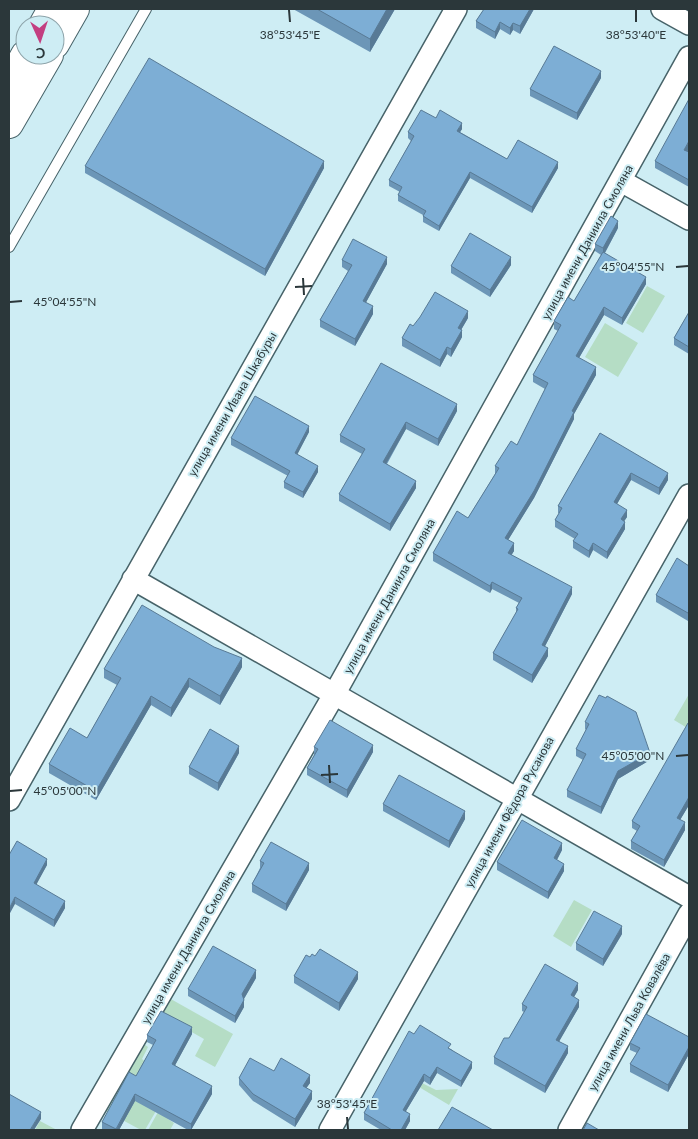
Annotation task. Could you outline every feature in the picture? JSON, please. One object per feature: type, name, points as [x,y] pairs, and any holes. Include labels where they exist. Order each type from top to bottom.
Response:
[{"type":"highway","points":[[65,26],[75,9]]},
{"type":"highway","points":[[9,84],[19,65]]},
{"type":"highway","points":[[9,124],[43,65]]},
{"type":"street","name":"улица имени Ивана Шкабуры","points":[[9,800],[424,69],[456,9]]},
{"type":"street","points":[[662,9],[689,24]]},
{"type":"street","name":"улица имени Даниила Смоляна","points":[[82,1130],[335,693],[622,182],[689,57]]},
{"type":"street","points":[[622,182],[689,219]]},
{"type":"street","name":"улица имени Фёдора Русанова","points":[[330,1130],[689,495]]},
{"type":"street","points":[[133,579],[689,897]]},
{"type":"street","name":"улица имени Льва Ковалёва","points":[[569,1130],[689,914]]},
{"type":"lane","points":[[9,247],[146,9]]},
{"type":"green space","points":[[647,286],[665,296],[643,333],[626,323]]},
{"type":"green space","points":[[605,323],[638,343],[618,377],[585,357]]},
{"type":"green space","points":[[689,694],[689,729],[674,720]]},
{"type":"green space","points":[[574,900],[592,910],[571,947],[553,936]]},
{"type":"green space","points":[[169,998],[233,1034],[215,1067],[195,1056],[204,1039],[160,1014]]},
{"type":"green space","points":[[144,1044],[148,1047],[142,1059],[147,1063],[135,1100],[156,1111],[145,1130],[141,1130],[100,1108],[130,1053],[137,1057]]},
{"type":"green space","points":[[416,1080],[436,1090],[458,1089],[449,1105],[409,1081]]},
{"type":"green space","points":[[163,1103],[168,1119],[174,1123],[170,1130],[148,1130]]},
{"type":"green space","points":[[40,1121],[57,1130],[35,1130]]},
{"type":"building","points":[[317,9],[387,9],[370,39]]},
{"type":"building","points":[[484,9],[530,9],[520,26],[513,23],[510,28],[500,22],[495,32],[476,21]]},
{"type":"building","points":[[554,46],[601,71],[577,113],[530,89]]},
{"type":"building","points":[[149,58],[324,161],[265,269],[85,166]]},
{"type":"building","points":[[689,99],[689,141],[684,150],[689,152],[689,180],[655,161]]},
{"type":"building","points":[[421,110],[436,118],[440,110],[462,123],[457,131],[507,159],[518,140],[558,162],[532,207],[470,172],[439,226],[423,216],[426,211],[398,195],[402,187],[389,180],[414,136],[408,132]]},
{"type":"building","points":[[611,216],[618,221],[603,248],[595,244]]},
{"type":"building","points":[[470,233],[511,257],[490,290],[451,266]]},
{"type":"building","points":[[353,239],[387,257],[363,301],[373,306],[355,339],[320,320],[352,265],[342,260]]},
{"type":"building","points":[[603,252],[646,277],[622,318],[604,307],[576,356],[596,367],[572,411],[574,412],[534,491],[505,538],[514,543],[508,553],[572,587],[542,645],[548,648],[532,675],[493,653],[518,609],[516,608],[522,598],[492,582],[490,586],[433,553],[457,511],[468,518],[499,468],[495,466],[511,441],[517,445],[548,383],[533,375],[561,325],[554,321],[568,297],[574,301]]},
{"type":"building","points":[[435,292],[468,311],[458,328],[462,330],[451,349],[447,347],[440,360],[402,338],[410,324],[413,326],[420,317]]},
{"type":"building","points":[[689,312],[689,347],[674,338]]},
{"type":"building","points":[[381,363],[457,404],[438,439],[406,422],[383,462],[416,481],[390,524],[339,494],[365,449],[340,435]]},
{"type":"building","points":[[255,396],[309,426],[295,453],[318,466],[303,492],[284,482],[290,471],[231,438]]},
{"type":"building","points":[[600,433],[668,473],[659,488],[631,473],[614,502],[627,510],[621,519],[625,522],[607,552],[593,543],[589,551],[573,541],[578,534],[555,520],[562,508],[558,506]]},
{"type":"building","points":[[677,558],[689,566],[688,613],[656,595]]},
{"type":"building","points":[[142,605],[214,647],[242,658],[220,696],[189,678],[171,708],[151,696],[96,791],[49,764],[70,728],[87,738],[121,678],[104,669]]},
{"type":"building","points":[[599,695],[606,698],[607,696],[636,712],[650,753],[618,771],[601,807],[567,790],[586,754],[576,749],[589,724],[585,722]]},
{"type":"building","points":[[330,720],[373,745],[347,790],[307,768],[318,749],[314,747]]},
{"type":"building","points":[[688,723],[689,797],[677,818],[685,822],[664,860],[631,841],[640,826],[632,821]]},
{"type":"building","points":[[210,729],[239,746],[218,783],[189,767]]},
{"type":"building","points":[[399,775],[465,811],[449,841],[383,804]]},
{"type":"building","points":[[522,820],[562,843],[554,858],[564,864],[548,892],[497,862]]},
{"type":"building","points":[[17,841],[47,859],[34,883],[65,901],[54,920],[15,897],[9,909],[9,855]]},
{"type":"building","points":[[271,842],[309,863],[286,904],[252,884],[264,863],[260,861]]},
{"type":"building","points":[[594,911],[622,926],[603,959],[576,943]]},
{"type":"building","points":[[213,946],[256,970],[242,994],[244,1000],[235,1016],[188,989]]},
{"type":"building","points":[[320,949],[358,972],[339,1003],[294,976],[306,955],[310,957],[312,954],[315,956]]},
{"type":"building","points":[[545,964],[578,983],[571,995],[579,1000],[556,1040],[568,1046],[545,1086],[494,1057],[504,1038],[509,1038],[527,1007],[522,1004]]},
{"type":"building","points":[[161,1011],[192,1027],[172,1064],[212,1086],[191,1124],[135,1094],[116,1129],[102,1122],[129,1072],[136,1076],[156,1040],[147,1035]]},
{"type":"building","points":[[646,1014],[689,1037],[689,1047],[668,1085],[630,1064],[640,1048],[630,1043]]},
{"type":"building","points":[[420,1025],[451,1044],[448,1048],[472,1062],[461,1081],[437,1067],[430,1078],[424,1074],[403,1110],[410,1114],[401,1130],[392,1130],[364,1113],[409,1031],[414,1034]]},
{"type":"building","points":[[250,1058],[274,1071],[281,1058],[310,1075],[303,1086],[312,1091],[295,1119],[253,1094],[239,1078]]},
{"type":"building","points":[[9,1094],[41,1112],[30,1130],[9,1130]]},
{"type":"building","points":[[452,1107],[493,1130],[438,1130]]},
{"type":"building","points":[[587,1123],[599,1130],[583,1130]]}]
